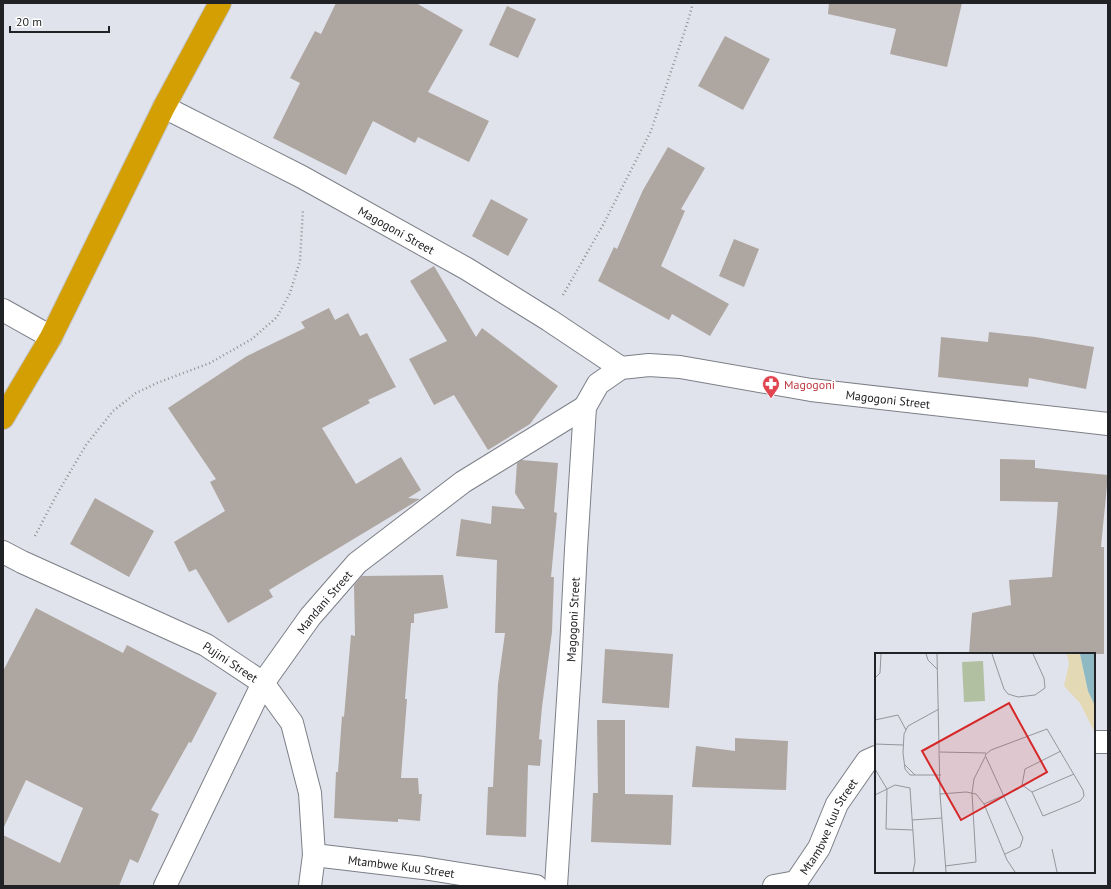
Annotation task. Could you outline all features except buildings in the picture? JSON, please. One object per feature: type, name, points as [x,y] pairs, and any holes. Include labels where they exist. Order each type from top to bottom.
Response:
[{"type":"highway","points":[[3,418],[51,337],[164,107],[220,3]]},
{"type":"street","name":"Magogoni Street","points":[[164,107],[302,177],[466,269],[550,320],[621,368]]},
{"type":"street","points":[[3,310],[51,337]]},
{"type":"street","name":"Magogoni Street","points":[[556,886],[585,407],[598,384],[621,368],[650,365],[680,368],[811,390],[1108,424]]},
{"type":"street","name":"Mandani Street","points":[[165,886],[263,683],[310,617],[357,563],[463,482],[585,407]]},
{"type":"street","name":"Pujini Street","points":[[3,552],[206,646],[263,683],[292,723],[310,793],[314,855],[310,886]]},
{"type":"street","points":[[1095,742],[1108,742]]},
{"type":"street","name":"Mtambwe Kuu Street","points":[[774,886],[797,884],[819,848],[837,804],[867,761],[875,757]]},
{"type":"street","name":"Mtambwe Kuu Street","points":[[314,855],[423,868],[536,886]]},
{"type":"path","points":[[550,320],[603,225],[651,131],[693,3]]},
{"type":"path","points":[[22,562],[57,494],[86,445],[113,410],[143,389],[210,363],[252,339],[276,318],[290,293],[300,261],[303,219],[302,177]]},
{"type":"place","name":"Magogoni","points":[[771,399]]}]
